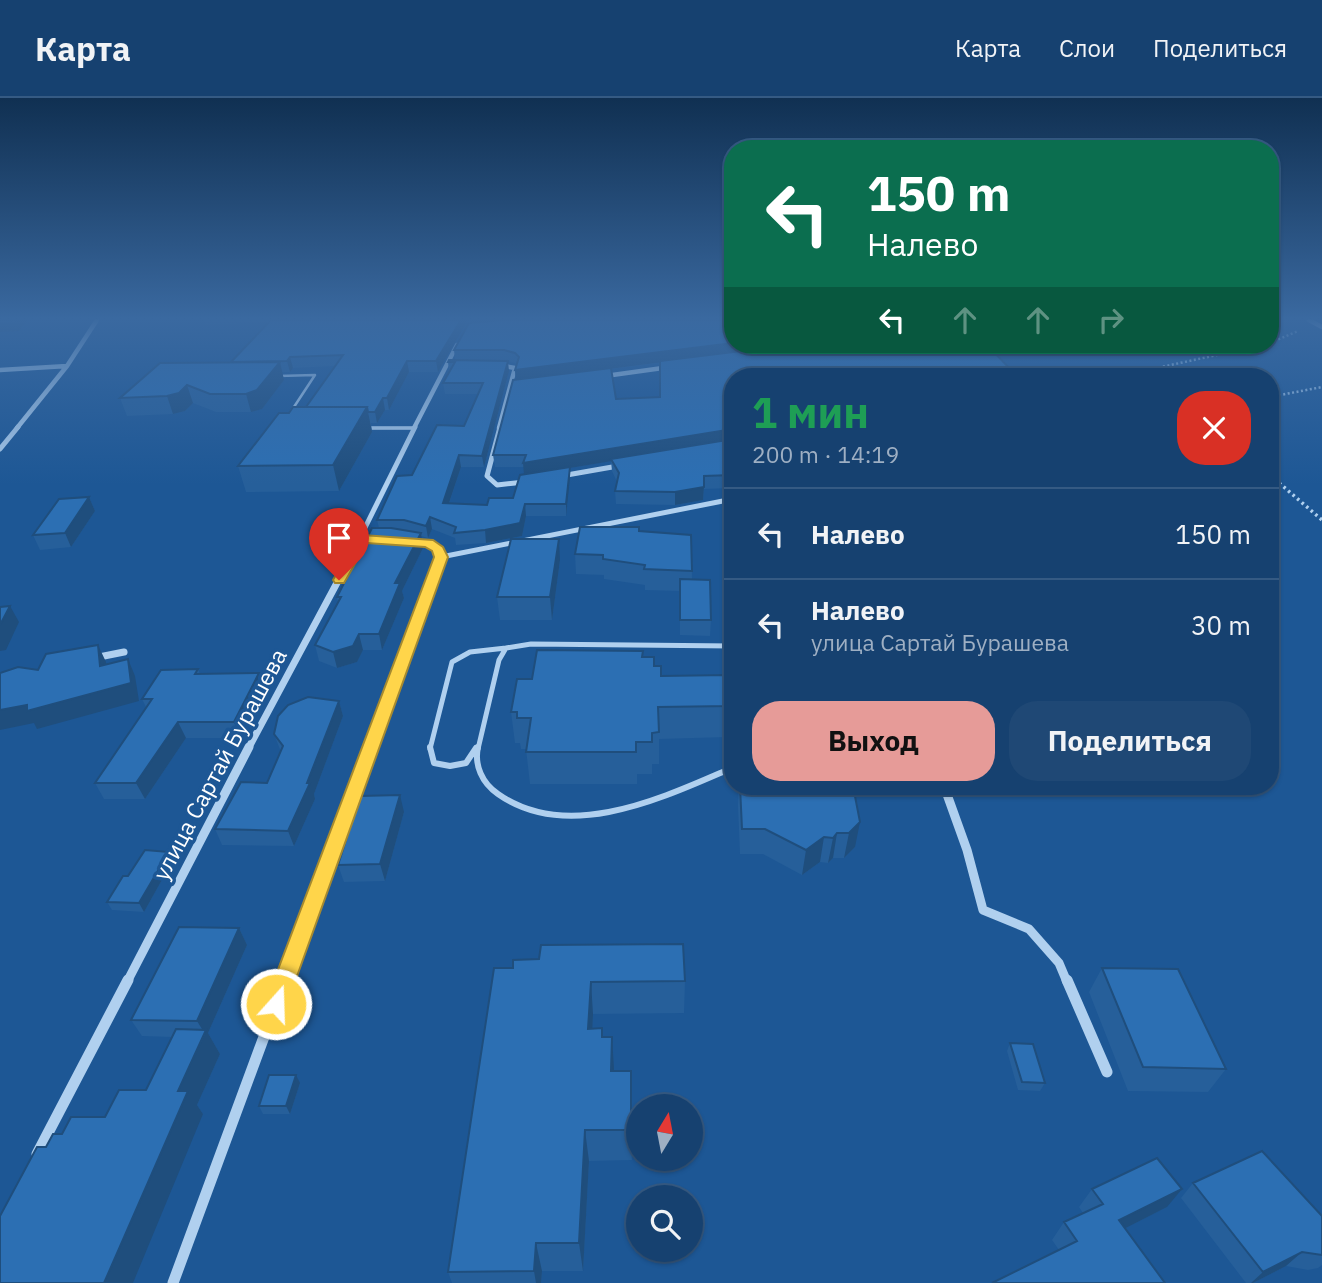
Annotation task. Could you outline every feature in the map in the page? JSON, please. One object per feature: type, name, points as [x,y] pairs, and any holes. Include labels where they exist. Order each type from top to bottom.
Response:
[{"type":"street","points":[[0,449],[59,375]]},
{"type":"street","name":"улица Сартай Бурашева","points":[[32,1164],[274,699],[362,538],[441,375]]},
{"type":"street","points":[[513,375],[487,475],[497,485],[536,480]]},
{"type":"street","points":[[592,377],[605,375]]},
{"type":"street","points":[[510,387],[520,386]]},
{"type":"street","points":[[549,478],[628,464]]},
{"type":"street","points":[[441,557],[724,501]]},
{"type":"street","points":[[362,538],[375,539]]},
{"type":"street","points":[[173,1283],[441,557],[438,549],[428,543],[413,540]]},
{"type":"street","points":[[83,660],[124,652]]},
{"type":"street","points":[[947,795],[967,850],[983,909],[1029,929],[1059,963],[1107,1072]]},
{"type":"lane","points":[[277,376],[304,375]]},
{"type":"lane","points":[[286,418],[315,375]]},
{"type":"lane","points":[[360,428],[414,428]]},
{"type":"lane","points":[[477,746],[467,763],[450,766],[434,763],[429,751],[452,662],[458,655],[531,644],[724,646]]},
{"type":"lane","points":[[506,648],[499,660],[477,746],[477,770],[488,787],[536,811],[570,816],[616,813],[724,771]]},
{"type":"path","points":[[1279,395],[1322,387]]},
{"type":"path","points":[[1279,483],[1322,520]]},
{"type":"building","points":[[146,375],[269,375],[257,390],[246,394],[210,394],[187,385],[179,393],[167,396],[120,398]]},
{"type":"building","points":[[329,375],[399,375],[387,398],[383,398],[375,412],[368,412],[367,407],[306,407]]},
{"type":"building","points":[[447,375],[504,375],[482,456],[459,455],[443,503],[487,505],[489,498],[513,498],[520,475],[570,467],[566,504],[525,504],[520,523],[454,533],[456,527],[430,517],[426,526],[404,520],[377,520],[397,476],[412,475],[437,425],[464,426],[483,383],[443,383]]},
{"type":"building","points":[[551,375],[612,375],[616,399],[660,397],[660,375],[724,375],[724,430],[523,463],[526,455],[493,455],[513,380]]},
{"type":"building","points":[[293,407],[367,407],[333,465],[238,466],[279,413],[289,413]]},
{"type":"building","points":[[724,440],[724,475],[704,476],[704,487],[675,492],[615,491],[619,473],[611,459]]},
{"type":"building","points":[[89,497],[65,533],[33,535],[59,499]]},
{"type":"building","points":[[580,527],[639,527],[639,531],[691,535],[692,571],[644,569],[645,565],[603,559],[603,555],[575,554]]},
{"type":"building","points":[[372,528],[421,533],[395,583],[400,583],[379,634],[359,634],[353,646],[333,652],[315,645],[341,597],[337,597]]},
{"type":"building","points":[[511,539],[559,539],[550,597],[497,597]]},
{"type":"building","points":[[680,579],[710,580],[711,620],[680,620]]},
{"type":"building","points":[[10,606],[0,625],[0,607]]},
{"type":"building","points":[[98,645],[100,666],[128,659],[131,683],[27,711],[27,705],[0,710],[0,673],[18,667],[38,670],[46,654]]},
{"type":"building","points":[[537,650],[643,651],[642,657],[654,657],[654,666],[661,666],[661,676],[724,675],[724,706],[658,707],[659,732],[652,733],[652,742],[636,742],[636,752],[526,752],[531,718],[517,718],[517,712],[511,712],[517,679],[532,679]]},
{"type":"building","points":[[198,669],[195,674],[259,673],[234,722],[178,722],[136,783],[95,783],[152,699],[142,699],[161,670]]},
{"type":"building","points":[[308,697],[339,701],[307,783],[310,783],[288,831],[215,829],[241,782],[267,783],[283,746],[274,734],[278,716],[288,705]]},
{"type":"building","points":[[400,795],[380,864],[338,865],[360,796]]},
{"type":"building","points":[[740,795],[855,795],[860,822],[849,833],[837,833],[833,838],[824,837],[806,850],[765,829],[742,829]]},
{"type":"building","points":[[145,850],[169,852],[139,903],[107,902],[123,876],[128,876]]},
{"type":"building","points":[[179,927],[239,928],[197,1021],[131,1020]]},
{"type":"building","points":[[683,944],[685,981],[591,982],[588,1029],[602,1028],[602,1037],[612,1037],[611,1071],[631,1071],[631,1094],[626,1094],[626,1130],[585,1130],[579,1243],[536,1243],[534,1271],[448,1272],[494,968],[513,968],[513,960],[539,959],[541,945]]},
{"type":"building","points":[[1102,968],[1178,969],[1226,1069],[1143,1067]]},
{"type":"building","points":[[176,1029],[206,1030],[178,1091],[188,1091],[104,1283],[0,1283],[0,1216],[37,1147],[46,1147],[53,1134],[62,1134],[71,1117],[105,1117],[119,1090],[146,1090]]},
{"type":"building","points":[[1010,1043],[1033,1044],[1045,1083],[1022,1082]]},
{"type":"building","points":[[269,1075],[296,1075],[286,1106],[259,1106]]},
{"type":"building","points":[[1262,1151],[1322,1216],[1322,1255],[1302,1252],[1263,1272],[1193,1183]]},
{"type":"building","points":[[1157,1158],[1182,1189],[1119,1220],[1165,1283],[992,1283],[1077,1241],[1064,1222],[1103,1204],[1092,1189]]},
{"type":"route","points":[[276,1004],[441,557],[438,549],[428,543],[362,538],[339,580]]}]
